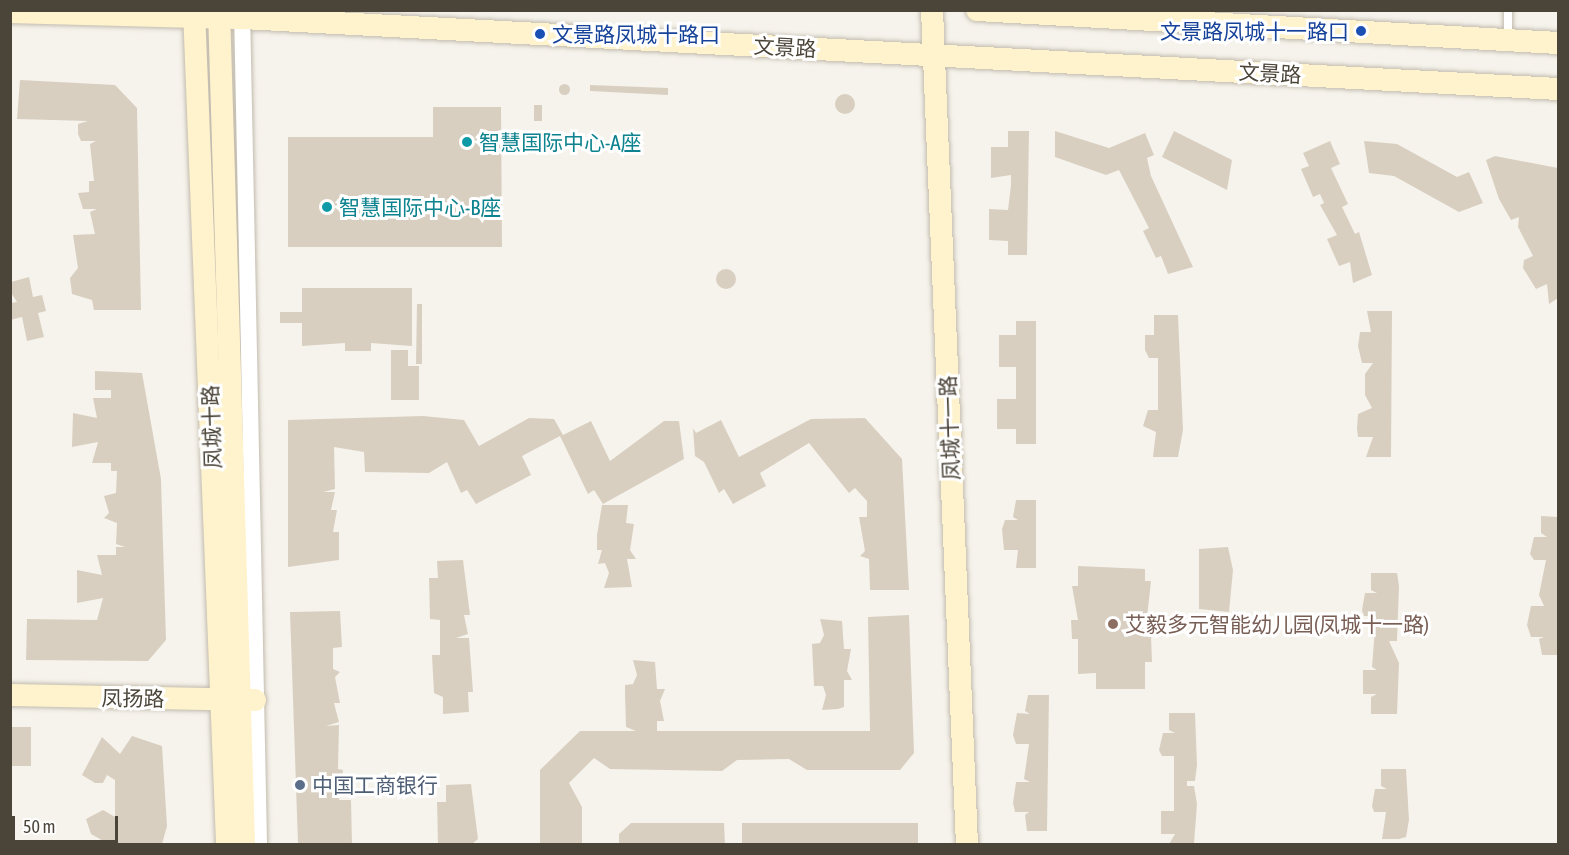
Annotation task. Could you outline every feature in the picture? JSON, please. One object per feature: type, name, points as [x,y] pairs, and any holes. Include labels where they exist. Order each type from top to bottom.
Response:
[{"type":"main road","name":"凤城十一路","points":[[932,10],[967,844]]},
{"type":"main road","points":[[977,10],[1558,43]]},
{"type":"main road","name":"文景路","points":[[10,12],[243,14],[1558,89]]},
{"type":"main road","name":"凤城十路","points":[[219,14],[244,844]]},
{"type":"main road","name":"凤城十路","points":[[195,15],[239,700],[226,844]]},
{"type":"main road","name":"凤扬路","points":[[10,695],[239,700]]},
{"type":"street","points":[[243,14],[239,700],[259,844]]},
{"type":"lane","points":[[1508,10],[1508,39]]},
{"type":"building","points":[[20,80],[115,85],[137,108],[141,310],[94,310],[92,300],[72,294],[70,278],[78,268],[73,235],[95,234],[90,212],[97,209],[83,209],[78,193],[89,192],[89,181],[94,181],[90,144],[96,141],[81,141],[78,134],[78,124],[88,121],[17,119]]},
{"type":"building","points":[[564,84],[568,85],[568,93],[564,94],[560,93],[559,89],[560,85]]},
{"type":"building","points":[[590,85],[668,88],[668,95],[590,91]]},
{"type":"building","points":[[845,94],[852,97],[855,104],[852,111],[845,114],[838,111],[835,104],[838,97]]},
{"type":"building","points":[[534,105],[542,105],[542,121],[534,121]]},
{"type":"building","points":[[433,107],[501,107],[502,247],[288,247],[288,137],[433,137]]},
{"type":"building","points":[[1008,131],[1029,131],[1027,255],[1008,255],[1008,241],[989,240],[989,209],[1008,210],[1011,185],[1011,175],[991,178],[991,147],[1008,147]]},
{"type":"building","points":[[1055,131],[1109,148],[1145,133],[1154,155],[1147,158],[1151,176],[1193,267],[1168,274],[1161,256],[1156,258],[1143,231],[1149,228],[1119,170],[1106,175],[1055,157]]},
{"type":"building","points":[[1174,131],[1232,160],[1227,190],[1162,157]]},
{"type":"building","points":[[1330,141],[1340,164],[1331,168],[1348,204],[1342,207],[1355,234],[1359,232],[1372,275],[1353,283],[1350,262],[1339,266],[1327,239],[1337,235],[1320,205],[1324,203],[1320,194],[1313,197],[1301,169],[1309,166],[1303,153]]},
{"type":"building","points":[[1364,141],[1397,144],[1457,177],[1469,172],[1483,203],[1459,212],[1394,176],[1369,173]]},
{"type":"building","points":[[1495,156],[1558,168],[1558,298],[1549,304],[1547,284],[1536,289],[1523,268],[1524,260],[1533,256],[1518,227],[1519,217],[1511,220],[1499,199],[1486,160]]},
{"type":"building","points":[[726,269],[733,272],[736,279],[733,286],[726,289],[719,286],[716,279],[719,272]]},
{"type":"building","points":[[29,277],[33,297],[42,295],[46,311],[38,313],[44,337],[27,341],[22,317],[10,320],[10,303],[17,302],[10,291],[11,282]]},
{"type":"building","points":[[302,288],[412,288],[412,346],[371,343],[371,351],[345,351],[345,343],[302,346],[302,323],[280,323],[280,312],[302,312]]},
{"type":"building","points":[[417,304],[422,304],[422,364],[416,364]]},
{"type":"building","points":[[1367,311],[1392,311],[1391,457],[1366,457],[1373,437],[1358,437],[1358,414],[1372,408],[1365,395],[1365,374],[1373,363],[1362,363],[1358,346],[1360,332],[1371,332]]},
{"type":"building","points":[[1154,315],[1178,315],[1183,430],[1178,457],[1153,457],[1156,432],[1143,426],[1148,410],[1158,410],[1158,358],[1149,358],[1145,350],[1145,335],[1154,335]]},
{"type":"building","points":[[1016,321],[1036,321],[1036,444],[1016,444],[1016,429],[997,429],[997,399],[1016,399],[1016,367],[999,367],[999,335],[1016,335]]},
{"type":"building","points":[[391,350],[408,350],[408,366],[419,366],[419,400],[391,400]]},
{"type":"building","points":[[95,371],[142,373],[161,479],[166,640],[148,661],[26,660],[27,619],[97,620],[103,598],[77,603],[77,570],[102,575],[97,555],[116,555],[116,547],[125,547],[116,544],[117,523],[104,518],[109,513],[104,496],[116,493],[117,471],[111,471],[111,463],[92,463],[98,442],[72,447],[73,413],[97,418],[93,398],[111,398],[111,390],[95,390]]},
{"type":"building","points":[[423,416],[464,420],[479,446],[529,418],[554,419],[563,435],[591,421],[610,461],[664,421],[679,421],[684,459],[603,504],[594,490],[588,494],[560,436],[522,456],[531,475],[476,504],[467,490],[461,493],[447,462],[429,473],[365,472],[364,452],[334,447],[335,489],[323,492],[335,492],[331,510],[337,510],[333,532],[339,532],[339,560],[288,567],[288,420]]},
{"type":"building","points":[[865,418],[902,459],[909,590],[870,590],[869,559],[860,556],[865,551],[859,517],[867,517],[867,501],[855,488],[849,493],[809,443],[760,473],[766,486],[733,504],[724,489],[719,493],[704,462],[695,456],[693,428],[696,433],[721,420],[739,457],[811,419]]},
{"type":"building","points":[[1016,500],[1036,500],[1036,568],[1016,568],[1018,550],[1004,550],[1002,529],[1005,520],[1018,520],[1013,517]]},
{"type":"building","points":[[602,505],[628,505],[626,523],[634,524],[630,550],[636,559],[627,559],[632,587],[604,588],[609,573],[605,563],[598,564],[602,550],[597,550]]},
{"type":"building","points":[[1541,516],[1558,517],[1558,655],[1542,655],[1539,639],[1544,637],[1531,637],[1527,625],[1531,606],[1544,606],[1539,595],[1546,560],[1534,560],[1530,554],[1534,537],[1547,537],[1541,533]]},
{"type":"building","points":[[1228,547],[1233,570],[1229,612],[1199,609],[1199,549]]},
{"type":"building","points":[[463,560],[470,615],[464,615],[468,634],[456,638],[469,638],[473,692],[468,692],[469,712],[443,714],[443,697],[434,693],[432,655],[440,655],[440,620],[430,619],[429,578],[438,578],[437,561]]},
{"type":"building","name":"艾毅多元智能幼儿园(凤城十一路)","points":[[1078,566],[1145,569],[1145,581],[1151,581],[1145,636],[1151,636],[1152,662],[1145,662],[1145,689],[1096,689],[1096,673],[1078,674],[1078,639],[1072,639],[1071,620],[1078,620],[1072,586],[1078,586]]},
{"type":"building","points":[[1371,573],[1397,573],[1399,586],[1397,641],[1389,641],[1399,663],[1397,714],[1371,714],[1371,697],[1377,694],[1363,694],[1363,670],[1377,670],[1372,667],[1376,616],[1364,616],[1362,610],[1365,593],[1377,593],[1371,590]]},
{"type":"building","points":[[340,611],[342,647],[333,648],[333,669],[340,672],[335,677],[340,703],[334,703],[339,722],[326,726],[339,725],[338,769],[343,770],[339,800],[351,800],[352,844],[298,844],[290,612]]},
{"type":"building","points":[[909,615],[914,753],[900,770],[807,770],[789,759],[737,760],[722,771],[610,769],[594,758],[569,783],[582,807],[582,844],[540,844],[540,770],[580,731],[636,731],[626,727],[625,685],[633,684],[637,675],[633,660],[655,662],[657,689],[665,689],[660,701],[664,721],[657,721],[657,731],[870,731],[868,617]]},
{"type":"building","points":[[820,619],[842,621],[844,649],[851,649],[847,671],[852,680],[844,680],[844,707],[838,709],[822,710],[826,695],[823,686],[814,686],[812,644],[820,643],[824,635]]},
{"type":"building","points":[[1028,695],[1049,695],[1047,831],[1027,831],[1025,815],[1029,812],[1015,812],[1013,803],[1016,782],[1030,782],[1024,779],[1029,744],[1016,744],[1013,735],[1017,713],[1030,714],[1025,711]]},
{"type":"building","points":[[1169,713],[1195,713],[1197,765],[1195,781],[1187,781],[1187,786],[1194,786],[1197,804],[1194,844],[1169,844],[1175,834],[1161,834],[1161,811],[1174,811],[1174,756],[1162,756],[1159,750],[1163,733],[1175,733],[1169,730]]},
{"type":"building","points":[[10,727],[31,727],[31,766],[10,766]]},
{"type":"building","points":[[132,736],[162,746],[167,826],[162,844],[100,844],[105,842],[91,834],[86,819],[103,810],[115,817],[115,780],[107,775],[103,783],[95,783],[82,775],[102,737],[120,754]]},
{"type":"building","points":[[1381,769],[1406,769],[1409,820],[1406,837],[1382,839],[1386,812],[1374,812],[1372,806],[1375,789],[1387,789],[1381,786]]},
{"type":"building","points":[[471,784],[478,839],[472,844],[438,844],[437,802],[446,802],[446,785]]},
{"type":"building","points":[[631,823],[724,823],[725,844],[619,844],[619,834]]},
{"type":"building","points":[[742,823],[918,823],[918,844],[742,844]]},
{"type":"place","name":"文景路凤城十一路口","points":[[1361,31]]},
{"type":"place","name":"文景路凤城十路口","points":[[540,34]]},
{"type":"place","name":"智慧国际中心-A座","points":[[467,142]]},
{"type":"place","name":"智慧国际中心-B座","points":[[327,207]]},
{"type":"place","name":"艾毅多元智能幼儿园(凤城十一路)","points":[[1113,624]]},
{"type":"place","name":"中国工商银行","points":[[300,785]]}]
